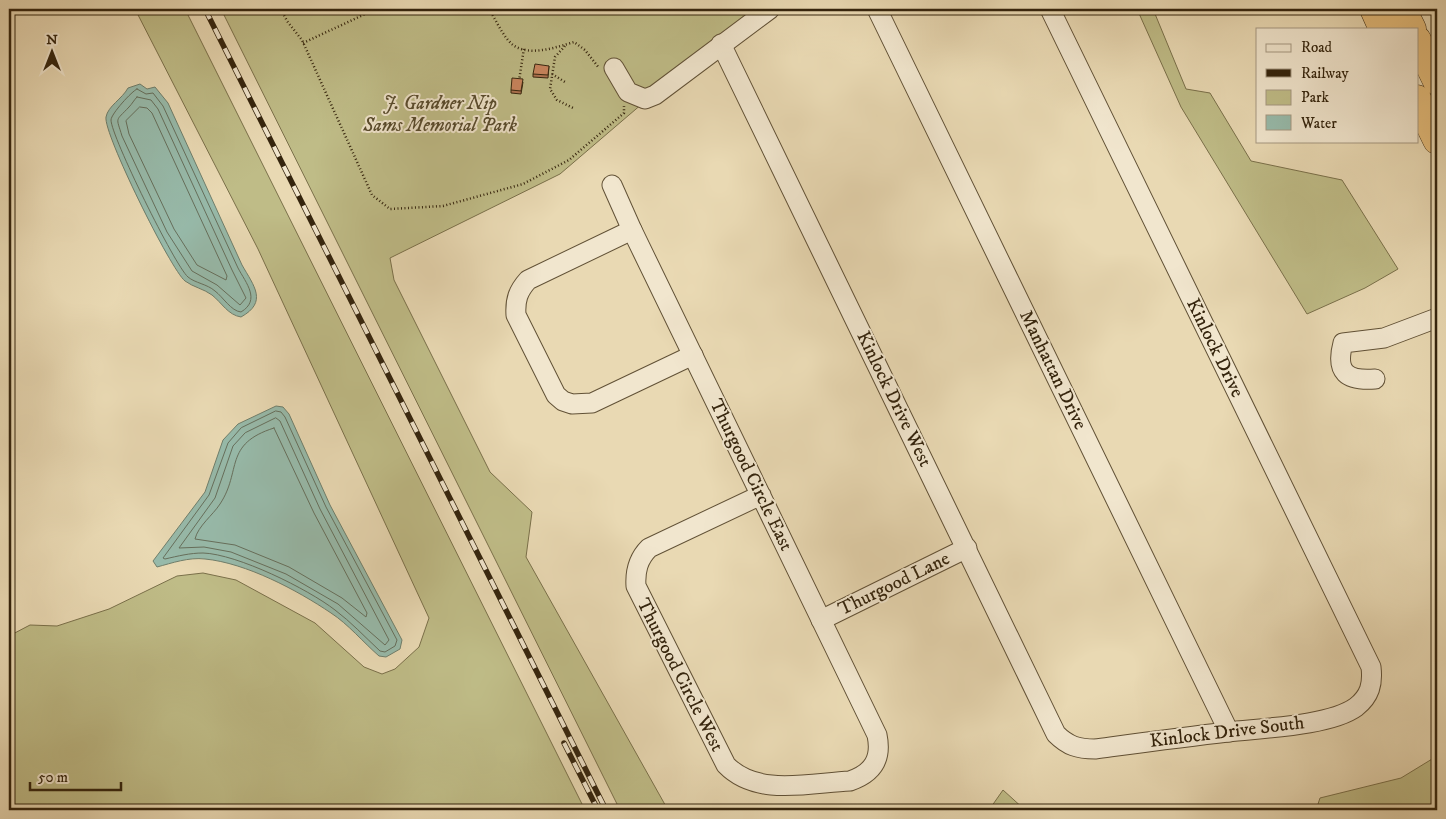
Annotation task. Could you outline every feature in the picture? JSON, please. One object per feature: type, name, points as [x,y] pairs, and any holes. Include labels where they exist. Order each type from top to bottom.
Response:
[{"type":"highway","points":[[1374,9],[1383,28]]},
{"type":"highway","points":[[1402,9],[1412,28]]},
{"type":"highway","points":[[1418,42],[1437,81]]},
{"type":"highway","points":[[1418,101],[1437,140]]},
{"type":"street","points":[[607,69],[628,92],[645,99],[655,95],[770,9]]},
{"type":"street","name":"Manhattan Drive","points":[[877,9],[1229,732]]},
{"type":"street","name":"Kinlock Drive","points":[[1050,9],[1371,667],[1370,689]]},
{"type":"street","name":"Kinlock Drive West","points":[[721,44],[1056,734],[1073,747]]},
{"type":"street","name":"Thurgood Circle East","points":[[612,185],[632,230],[877,735],[878,756],[874,766]]},
{"type":"street","points":[[632,230],[528,280],[517,295],[515,304],[516,315],[552,386],[563,401],[572,404],[592,403],[693,355]]},
{"type":"street","points":[[1374,379],[1354,379],[1346,373],[1340,361],[1343,343],[1384,338],[1437,318]]},
{"type":"street","name":"Thurgood Circle West","points":[[761,495],[650,548],[638,564],[635,575],[636,586],[726,764],[742,779],[769,786],[850,781],[860,778],[874,766]]},
{"type":"street","name":"Thurgood Lane","points":[[821,620],[967,548]]},
{"type":"street","name":"Kinlock Drive South","points":[[1073,747],[1095,749],[1305,723],[1339,715],[1354,708],[1366,698],[1370,689]]},
{"type":"path","points":[[281,9],[303,43],[372,195],[390,209],[443,206],[523,184],[569,160],[624,113],[624,106],[620,99]]},
{"type":"path","points":[[303,43],[376,9]]},
{"type":"path","points":[[490,9],[514,45],[524,48],[554,48],[574,42],[607,69]]},
{"type":"path","points":[[565,45],[555,57],[550,89],[557,100],[575,109]]},
{"type":"path","points":[[518,82],[524,48]]},
{"type":"path","points":[[552,74],[565,82]]},
{"type":"green space","points":[[135,9],[185,9],[585,810],[9,809],[9,636],[30,625],[57,626],[109,609],[177,576],[203,573],[236,580],[315,623],[364,667],[382,674],[395,669],[419,647],[429,618],[258,249]]},
{"type":"green space","name":"J. Gardner Nip Sams Memorial Park","points":[[221,9],[753,9],[560,174],[390,258],[394,280],[490,472],[532,512],[526,557],[668,810],[620,810]]},
{"type":"green space","points":[[1137,9],[1153,9],[1186,89],[1210,93],[1251,161],[1342,180],[1398,269],[1365,288],[1307,314],[1181,107]]},
{"type":"green space","points":[[1437,756],[1437,810],[1316,810],[1320,798],[1401,778]]},
{"type":"green space","points":[[1003,790],[1025,810],[989,810]]},
{"type":"water","points":[[140,84],[147,89],[155,87],[168,103],[242,265],[251,280],[256,293],[256,299],[254,306],[241,317],[229,311],[209,293],[185,281],[177,271],[139,201],[115,148],[108,128],[107,113],[128,88]]},
{"type":"water","points":[[276,406],[283,407],[289,414],[330,505],[402,640],[400,649],[386,657],[379,656],[343,622],[318,604],[271,579],[237,566],[205,559],[175,562],[157,567],[153,561],[205,492],[223,440],[238,424]]},
{"type":"building","points":[[535,64],[549,66],[548,75],[533,74]]},
{"type":"building","points":[[512,78],[523,79],[521,91],[511,90]]},
{"type":"railway","points":[[205,9],[606,810]]},
{"type":"railway","points":[[564,743],[598,810]]}]
